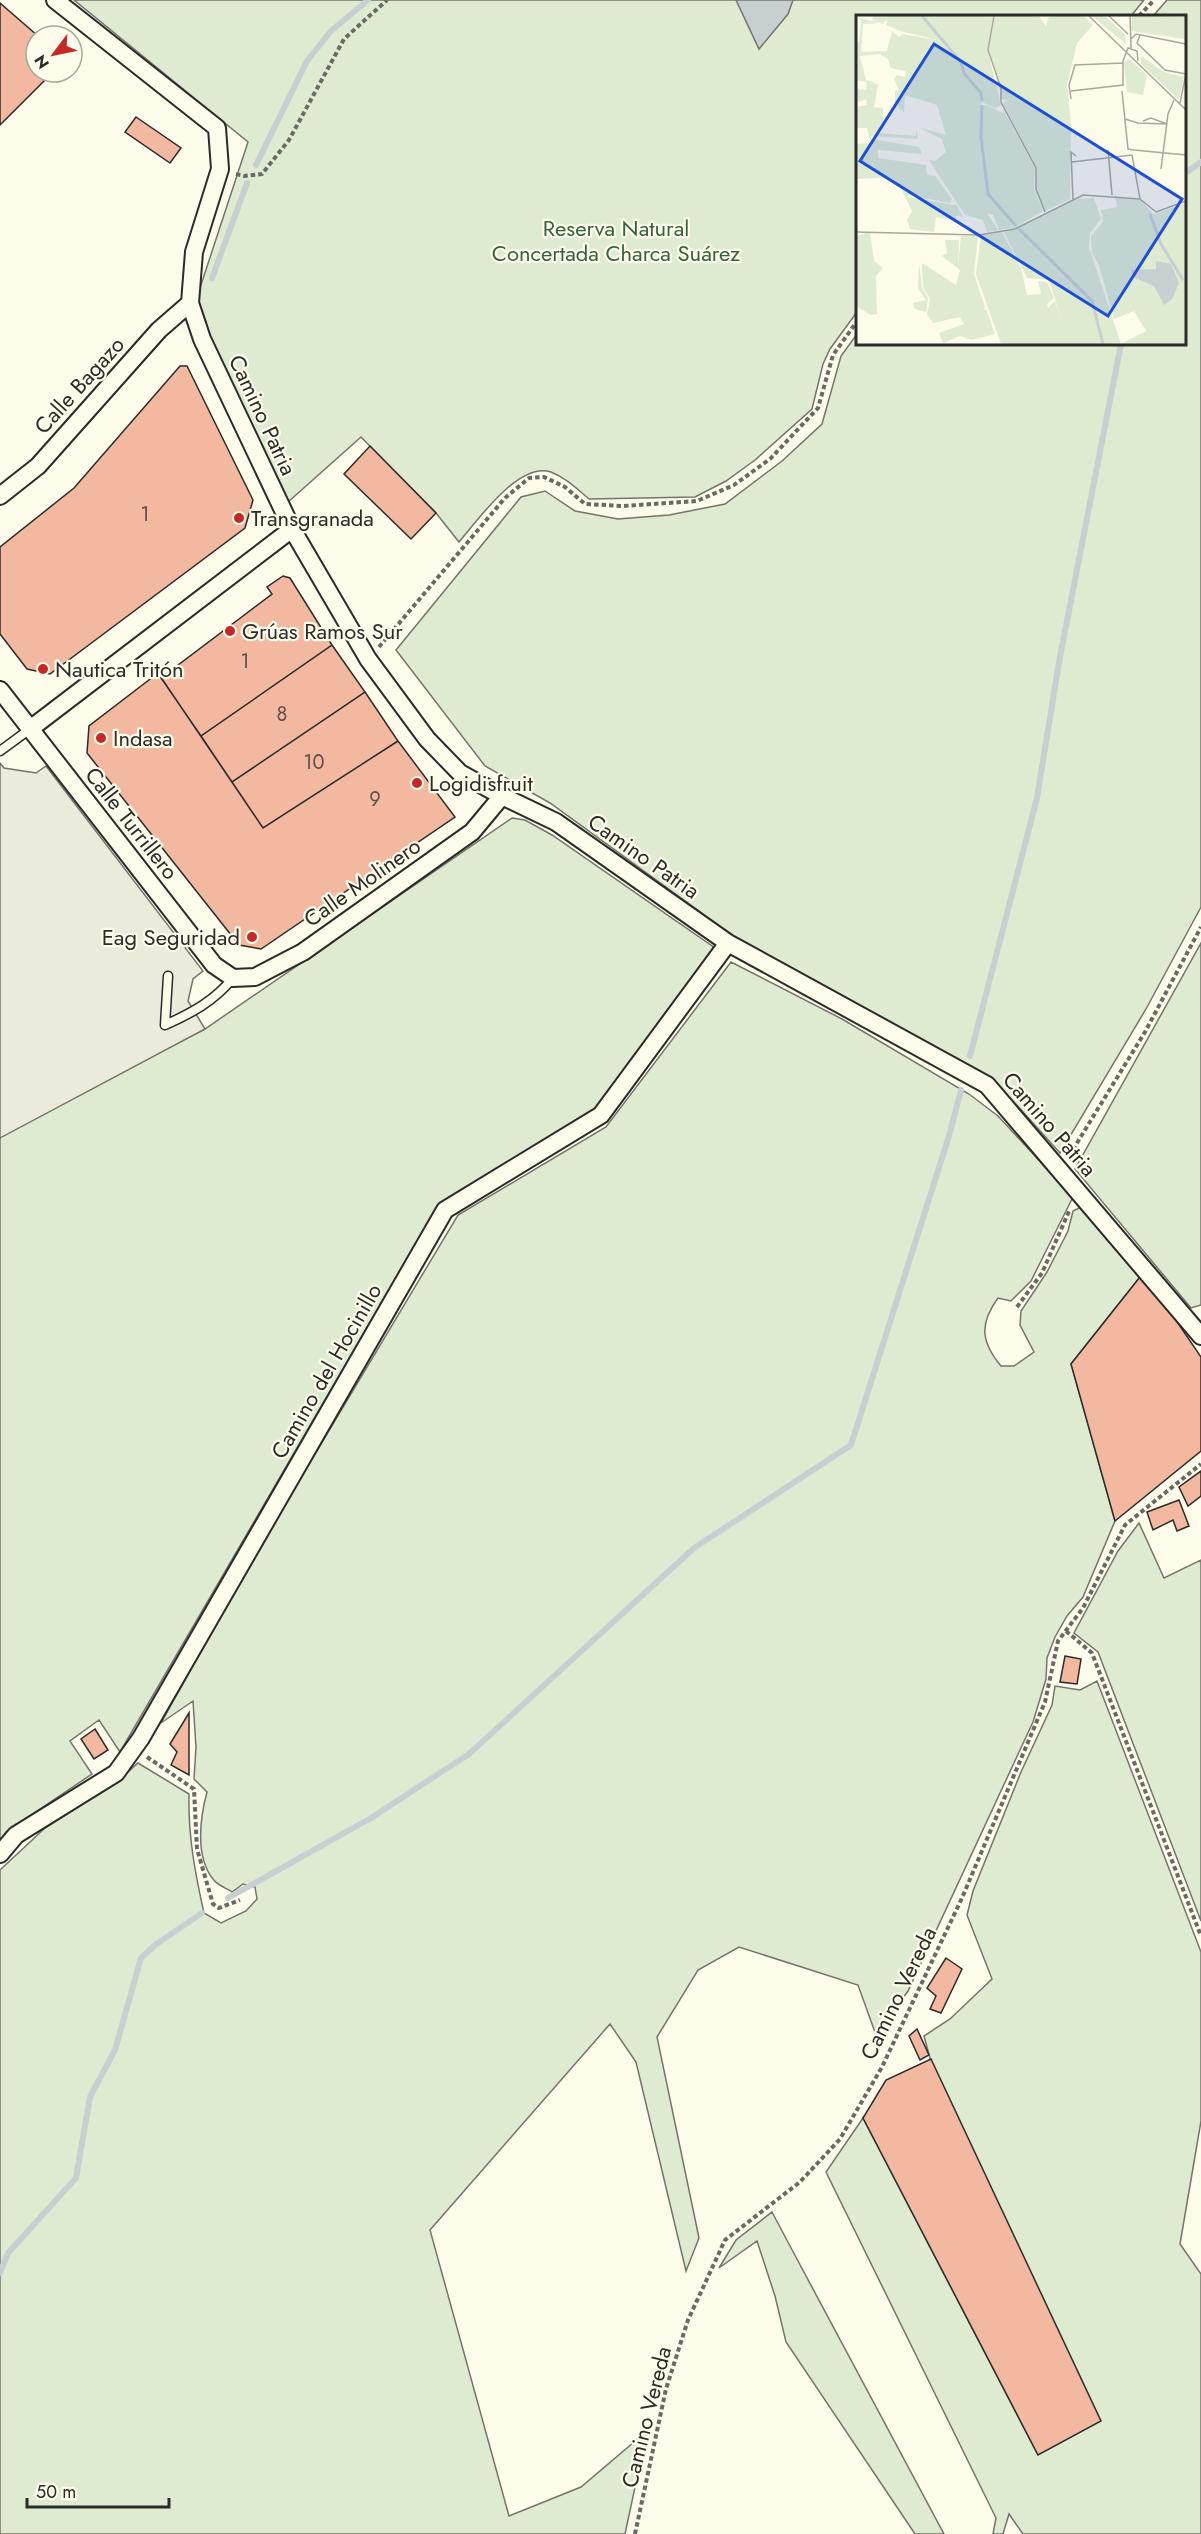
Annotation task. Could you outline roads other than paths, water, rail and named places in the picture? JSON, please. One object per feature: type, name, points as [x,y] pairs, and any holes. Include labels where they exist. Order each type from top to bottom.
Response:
[{"type":"street","points":[[55,0],[217,128],[220,169],[194,252],[190,303]]},
{"type":"street","name":"Calle Bagazo","points":[[0,496],[38,466],[159,330],[190,303]]},
{"type":"street","name":"Camino Patria","points":[[190,303],[202,339],[292,529],[368,659],[427,739],[460,773],[556,822],[728,943],[987,1085],[1201,1336]]},
{"type":"street","points":[[30,729],[292,529]]},
{"type":"street","name":"Calle Turrillero","points":[[0,690],[214,965],[233,978]]},
{"type":"street","name":"Calle Molinero","points":[[233,978],[255,977],[303,952],[472,832],[502,796]]},
{"type":"street","name":"Camino del Hocinillo","points":[[0,1854],[16,1835],[116,1773],[134,1749],[445,1210],[601,1115],[728,943]]},
{"type":"lane","points":[[0,751],[30,729]]},
{"type":"lane","points":[[168,976],[165,1025],[194,1012],[219,995],[233,978]]},
{"type":"waterway","points":[[256,165],[307,61],[331,31],[368,0]]},
{"type":"waterway","points":[[1186,173],[1201,162]]},
{"type":"waterway","points":[[212,278],[247,183]]},
{"type":"waterway","points":[[970,1056],[1037,798],[1059,662],[1121,345]]},
{"type":"waterway","points":[[228,1898],[371,1818],[469,1754],[694,1548],[851,1445],[949,1136],[961,1090]]},
{"type":"waterway","points":[[0,2273],[8,2253],[76,2178],[90,2097],[115,2050],[141,1958],[155,1945],[202,1913]]},
{"type":"place","name":"Transgranada","points":[[239,518]]},
{"type":"place","name":"Grúas Ramos Sur","points":[[230,631]]},
{"type":"place","name":"Nautica Tritón","points":[[43,669]]},
{"type":"place","name":"Indasa","points":[[101,738]]},
{"type":"place","name":"Logidisfruit","points":[[417,783]]},
{"type":"place","name":"Eag Seguridad","points":[[252,937]]},
{"type":"park label","name":"Reserva Natural Concertada Charca Suárez","points":[[616,240]]}]
